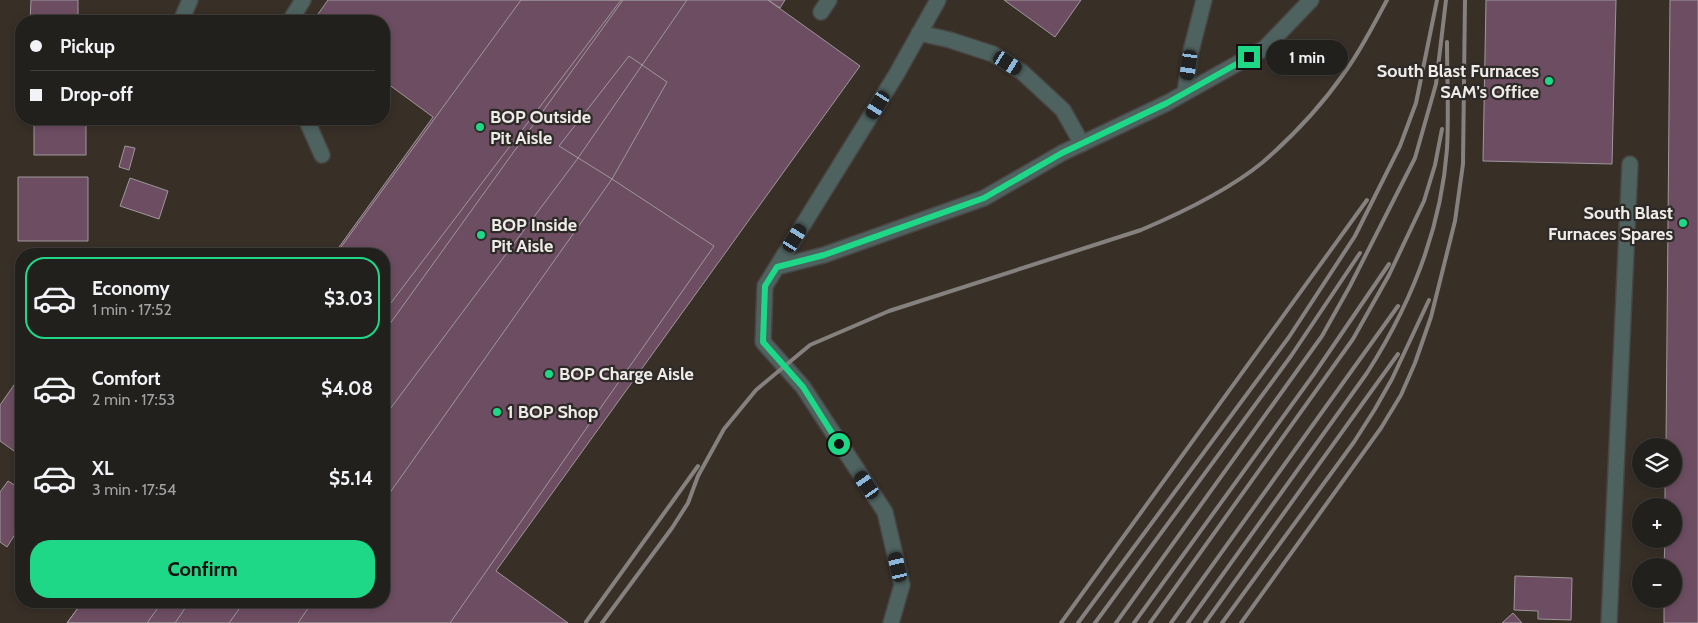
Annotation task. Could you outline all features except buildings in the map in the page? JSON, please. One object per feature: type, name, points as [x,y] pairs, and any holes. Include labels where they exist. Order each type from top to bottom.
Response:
[{"type":"lane","points":[[184,15],[190,0]]},
{"type":"lane","points":[[294,15],[303,0]]},
{"type":"lane","points":[[891,623],[902,585],[885,512],[803,387],[763,342],[765,286],[896,75],[938,0]]},
{"type":"lane","points":[[1185,93],[1191,50],[1204,0]]},
{"type":"lane","points":[[777,267],[824,255],[984,198],[1082,144],[1185,93],[1265,48],[1311,0]]},
{"type":"lane","points":[[919,33],[950,40],[993,54],[1022,72],[1063,110],[1082,144]]},
{"type":"lane","points":[[309,125],[322,155]]},
{"type":"lane","points":[[1609,623],[1630,164]]},
{"type":"shaded area","points":[[0,0],[1698,0],[1698,623],[0,623]]},
{"type":"railway","points":[[602,623],[672,528],[688,503],[698,476],[724,429],[756,390],[810,345],[889,311],[1141,230],[1220,191],[1263,162],[1317,108],[1351,64],[1387,0]]},
{"type":"railway","points":[[1078,623],[1289,337],[1355,236],[1400,146],[1416,103],[1437,0]]},
{"type":"railway","points":[[1116,623],[1322,336],[1350,286],[1415,158],[1436,84],[1446,0]]},
{"type":"railway","points":[[1241,623],[1381,428],[1401,395],[1415,363],[1431,317],[1455,221],[1463,164],[1465,0]]},
{"type":"railway","points":[[1188,623],[1367,373],[1383,347],[1410,293],[1431,238],[1444,179],[1448,136],[1447,42]]},
{"type":"railway","points":[[1150,623],[1353,339],[1389,275],[1424,201],[1435,165],[1442,129]]},
{"type":"railway","points":[[1061,623],[1367,200]]},
{"type":"railway","points":[[1095,623],[1291,356],[1360,253]]},
{"type":"railway","points":[[1134,623],[1314,374],[1389,264]]},
{"type":"railway","points":[[1222,623],[1354,442],[1392,379],[1429,300]]},
{"type":"railway","points":[[1171,623],[1398,306]]},
{"type":"railway","points":[[1205,623],[1398,354]]},
{"type":"railway","points":[[586,622],[698,466]]},
{"type":"place","name":"South Blast Furnaces SAM's Office","points":[[1549,81]]},
{"type":"place","name":"BOP Outside Pit Aisle","points":[[480,127]]},
{"type":"place","name":"South Blast Furnaces Spares","points":[[1683,223]]},
{"type":"place","name":"BOP Inside Pit Aisle","points":[[481,235]]},
{"type":"place","name":"BOP Charge Aisle","points":[[549,374]]},
{"type":"place","name":"1 BOP Shop","points":[[497,412]]},
{"type":"route","points":[[839,444],[803,387],[763,342],[765,286],[777,267],[824,255],[984,198],[1062,153],[1167,103],[1249,57]]}]
